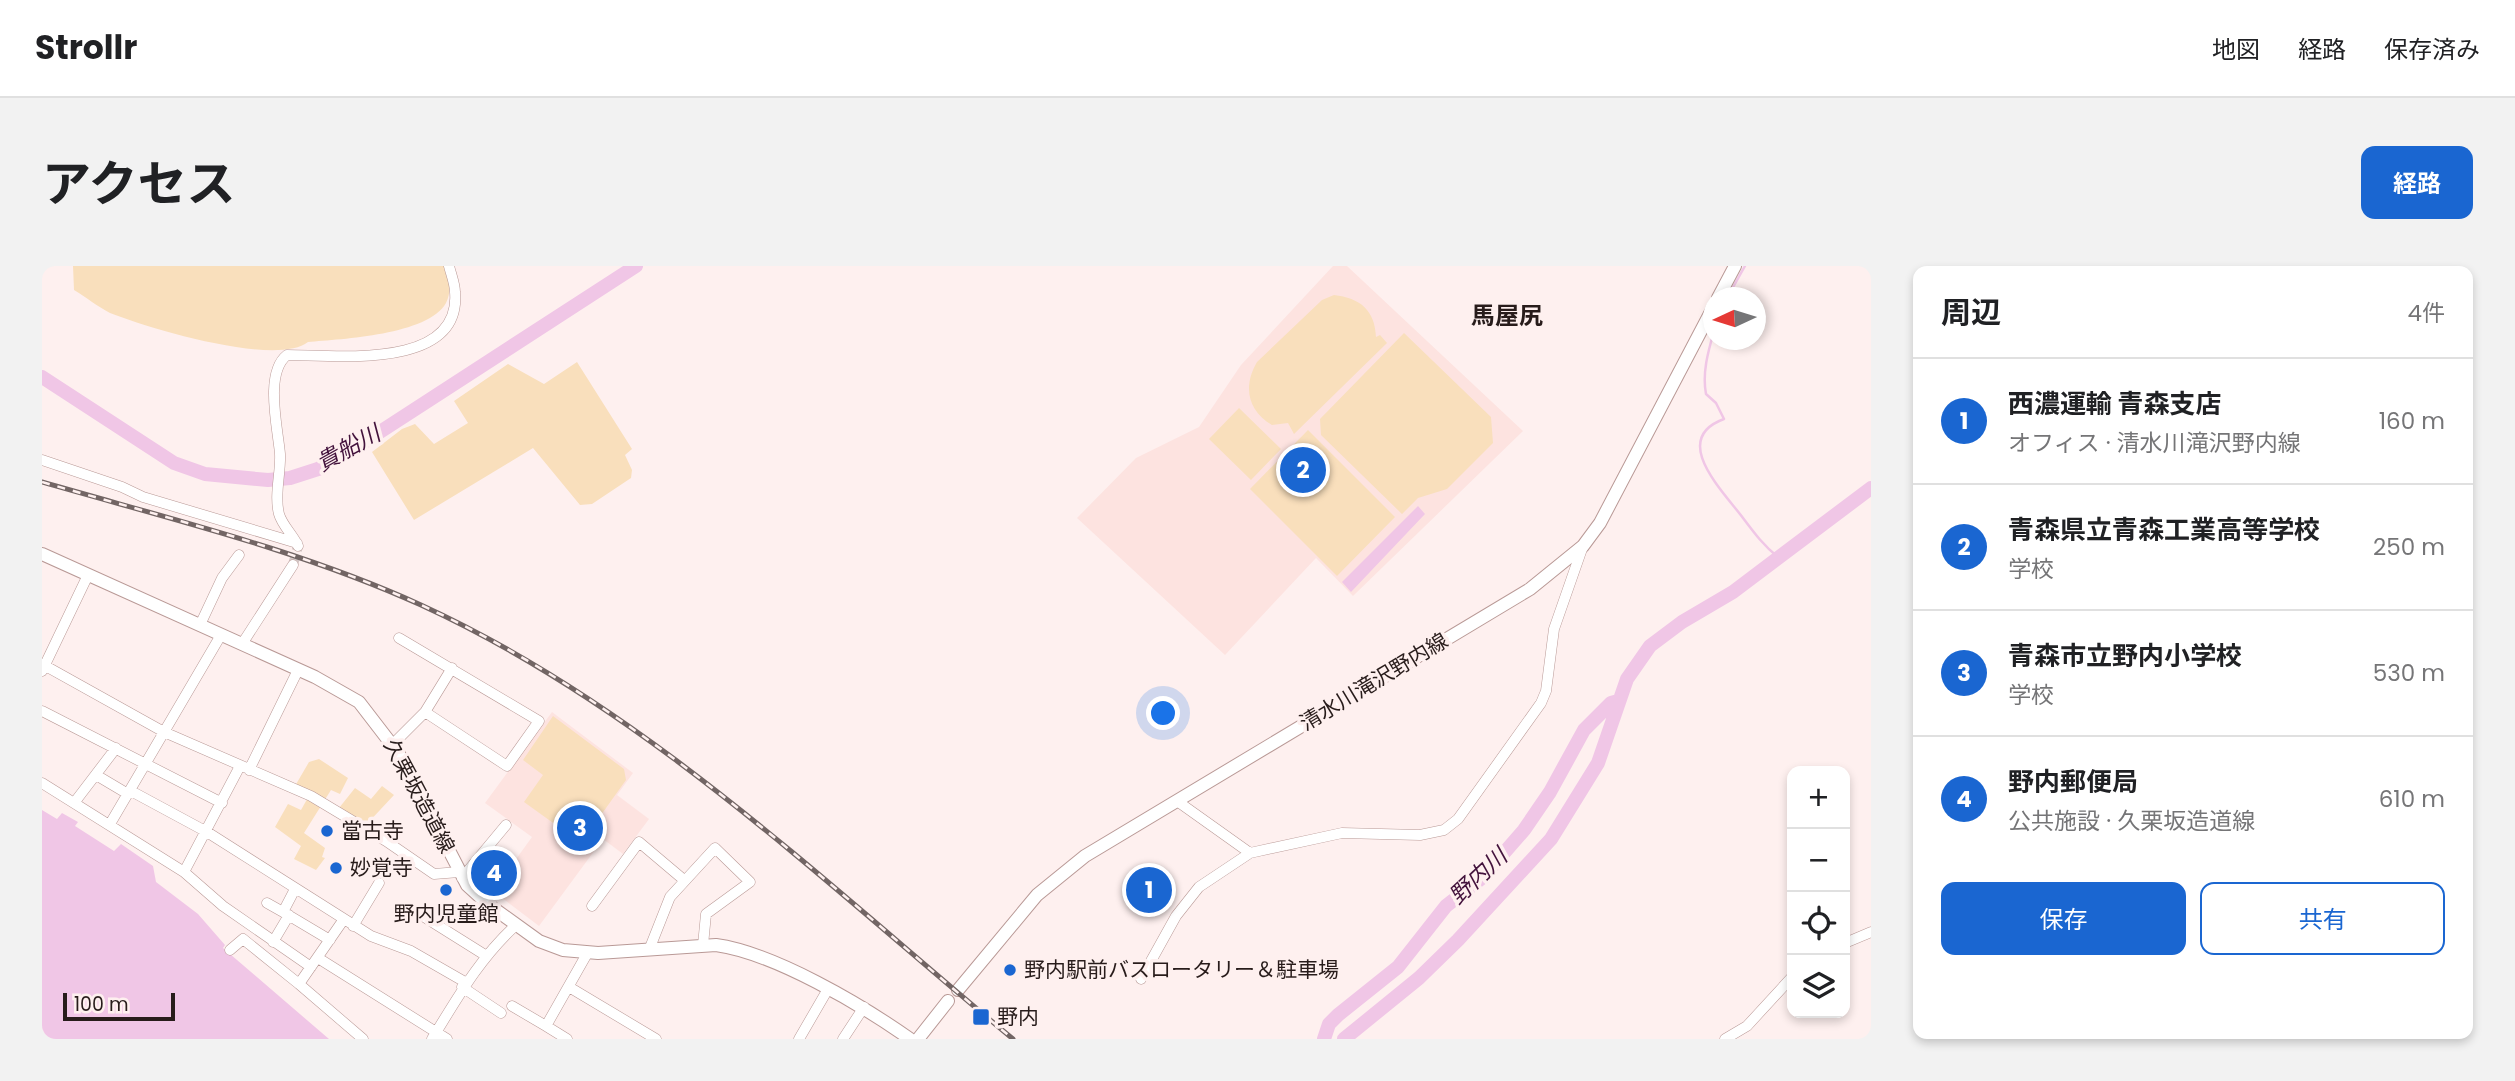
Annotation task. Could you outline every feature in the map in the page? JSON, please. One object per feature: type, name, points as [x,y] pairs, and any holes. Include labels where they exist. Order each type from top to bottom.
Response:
[{"type":"main road","points":[[1724,287],[1735,266]]},
{"type":"main road","name":"清水川滝沢野内線","points":[[958,990],[1057,876],[1084,856],[1530,589],[1583,546],[1615,498],[1703,326]]},
{"type":"main road","name":"久栗坂造道線","points":[[42,554],[298,670],[359,702],[393,744],[440,828],[461,875],[489,905],[516,925],[555,947],[588,952],[703,945],[730,947],[756,955],[864,1007],[910,1039]]},
{"type":"main road","points":[[918,1039],[948,1001]]},
{"type":"street","points":[[42,460],[122,487],[143,497],[297,545],[279,514],[274,408],[275,384],[282,359],[287,355],[318,358],[386,354],[433,340],[449,326],[452,314],[456,293],[449,266]]},
{"type":"street","points":[[1141,979],[1176,916],[1199,887],[1250,853],[1342,833],[1433,833],[1458,819],[1541,703],[1546,691],[1554,629],[1583,546]]},
{"type":"street","points":[[200,625],[222,578],[239,555]]},
{"type":"street","points":[[242,644],[293,565]]},
{"type":"street","points":[[88,575],[43,667],[164,732],[311,796],[433,874],[461,875],[506,825]]},
{"type":"street","points":[[110,824],[221,635]]},
{"type":"street","points":[[399,638],[539,721],[507,766],[425,712]]},
{"type":"street","points":[[393,744],[425,712],[452,668]]},
{"type":"street","points":[[184,873],[298,670]]},
{"type":"street","points":[[42,711],[222,803]]},
{"type":"street","points":[[74,803],[116,748]]},
{"type":"street","points":[[96,775],[207,832],[353,926],[391,945],[411,951],[463,984],[501,1013]]},
{"type":"street","points":[[42,783],[184,873],[223,906],[311,967]]},
{"type":"street","points":[[1178,801],[1250,853]]},
{"type":"street","points":[[592,906],[639,842],[684,880]]},
{"type":"street","points":[[649,950],[665,906],[684,880],[715,848],[750,882],[706,914],[703,945]]},
{"type":"street","points":[[353,926],[379,883]]},
{"type":"street","points":[[273,942],[295,889]]},
{"type":"street","points":[[267,903],[330,940]]},
{"type":"street","points":[[410,908],[485,955]]},
{"type":"street","points":[[299,984],[344,919]]},
{"type":"street","points":[[434,1036],[463,984],[485,955],[516,925]]},
{"type":"street","points":[[1850,941],[1871,932]]},
{"type":"street","points":[[230,950],[243,939],[363,1039]]},
{"type":"street","points":[[546,1026],[588,952]]},
{"type":"street","points":[[318,958],[434,1036],[447,1039]]},
{"type":"street","points":[[1725,1039],[1747,1026],[1787,982]]},
{"type":"street","points":[[569,988],[656,1039]]},
{"type":"street","points":[[799,1039],[828,989]]},
{"type":"street","points":[[512,1006],[567,1039]]},
{"type":"street","points":[[843,1039],[864,1007]]},
{"type":"shaded area","points":[[73,266],[447,266],[449,289],[446,303],[436,314],[403,329],[362,337],[308,342],[292,349],[269,350],[211,342],[110,313],[74,290]]},
{"type":"shaded area","points":[[1333,266],[1347,266],[1523,431],[1353,596],[1316,558],[1225,655],[1077,518],[1136,458],[1199,427],[1241,365]]},
{"type":"shaded area","points":[[1334,295],[1351,299],[1364,307],[1373,319],[1376,337],[1380,335],[1387,343],[1294,434],[1288,423],[1272,425],[1257,412],[1250,397],[1250,380],[1257,362],[1322,300]]},
{"type":"shaded area","points":[[1404,333],[1491,417],[1493,443],[1447,489],[1418,498],[1402,514],[1321,435],[1320,419]]},
{"type":"shaded area","points":[[577,362],[632,449],[625,455],[632,470],[631,478],[592,504],[580,505],[533,448],[414,520],[372,452],[402,429],[415,424],[434,444],[468,423],[454,401],[508,364],[544,384]]},
{"type":"shaded area","points":[[1239,408],[1281,449],[1251,480],[1209,439]]},
{"type":"shaded area","points":[[1308,430],[1395,517],[1337,576],[1250,489]]},
{"type":"shaded area","points":[[1418,506],[1425,514],[1351,592],[1342,582]]},
{"type":"shaded area","points":[[552,712],[633,773],[617,795],[649,819],[623,854],[603,839],[539,926],[493,891],[532,837],[485,803]]},
{"type":"shaded area","points":[[553,716],[624,769],[626,780],[581,843],[524,802],[543,775],[523,760]]},
{"type":"shaded area","points":[[319,759],[348,778],[340,794],[331,790],[304,833],[325,848],[322,857],[325,858],[316,870],[294,859],[301,846],[275,827],[288,804],[301,810],[310,794],[295,786],[309,762]]},
{"type":"shaded area","points":[[382,786],[394,795],[366,825],[339,808],[355,788],[371,799]]},
{"type":"shaded area","points":[[42,810],[57,819],[62,813],[78,822],[75,826],[114,851],[121,844],[153,866],[156,882],[198,914],[225,945],[223,948],[329,1039],[42,1039]]},
{"type":"waterway","name":"貴船川","points":[[42,377],[174,463],[205,474],[268,480],[290,478],[318,469],[349,452],[636,266]]},
{"type":"waterway","points":[[1733,287],[1745,266]]},
{"type":"waterway","points":[[1709,350],[1706,362],[1706,394],[1716,403],[1724,419],[1708,428],[1701,439],[1705,466],[1760,540],[1779,558]]},
{"type":"waterway","name":"野内川","points":[[1344,1039],[1419,978],[1458,940],[1551,839],[1598,763],[1627,679],[1650,646],[1682,622],[1733,592],[1871,488]]},
{"type":"waterway","name":"野内川","points":[[1324,1039],[1329,1024],[1398,967],[1446,906],[1483,877],[1524,830],[1550,792],[1584,730],[1611,703],[1618,701]]},
{"type":"tunnel","points":[[293,565],[298,546]]},
{"type":"railway","points":[[42,482],[234,537],[329,568],[421,605],[503,647],[581,694],[657,746],[730,802],[1013,1039]]},
{"type":"place","name":"青森県立青森工業高等学校","points":[[1303,470]]},
{"type":"place","name":"青森市立野内小学校","points":[[580,828]]},
{"type":"place","name":"當古寺","points":[[327,831]]},
{"type":"place","name":"妙覚寺","points":[[336,868]]},
{"type":"place","name":"野内郵便局","points":[[494,873]]},
{"type":"place","name":"野内児童館","points":[[446,890]]},
{"type":"place","name":"西濃運輸 青森支店","points":[[1149,890]]},
{"type":"place","name":"野内駅前バスロータリー＆駐車場","points":[[1010,970]]},
{"type":"place","name":"野内","points":[[981,1017]]},
{"type":"district","name":"馬屋尻","points":[[1507,316]]}]
